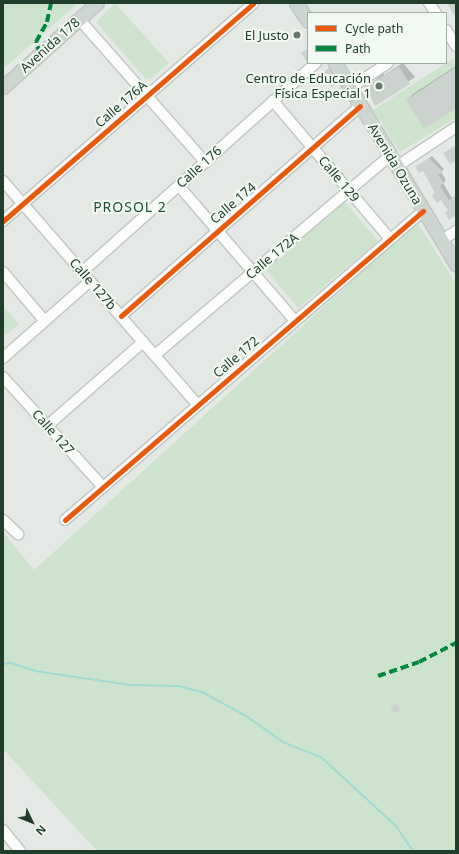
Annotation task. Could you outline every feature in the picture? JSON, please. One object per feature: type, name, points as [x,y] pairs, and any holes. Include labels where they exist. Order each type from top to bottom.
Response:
[{"type":"main road","name":"Avenida 178","points":[[3,86],[97,3]]},
{"type":"main road","points":[[296,3],[307,20]]},
{"type":"main road","name":"Avenida Ozuna","points":[[336,64],[393,162],[456,264]]},
{"type":"street","name":"Calle 176A","points":[[3,221],[254,3]]},
{"type":"street","points":[[429,3],[435,12]]},
{"type":"street","points":[[79,19],[205,162]]},
{"type":"street","points":[[447,32],[456,46]]},
{"type":"street","name":"Calle 176","points":[[82,272],[315,64]]},
{"type":"street","points":[[350,88],[386,64]]},
{"type":"street","name":"Calle 129","points":[[273,101],[390,238]]},
{"type":"street","name":"Calle 174","points":[[121,316],[360,106]]},
{"type":"street","name":"Calle 172A","points":[[154,355],[349,191],[393,162],[456,127]]},
{"type":"street","name":"Calle 127b","points":[[3,181],[198,405]]},
{"type":"street","points":[[179,186],[295,321]]},
{"type":"street","name":"Calle 172","points":[[65,520],[423,211]]},
{"type":"street","points":[[441,240],[456,232]]},
{"type":"street","points":[[3,272],[44,320]]},
{"type":"street","points":[[3,358],[44,320],[90,281]]},
{"type":"street","points":[[47,426],[143,342]]},
{"type":"street","name":"Calle 127","points":[[3,378],[103,487]]},
{"type":"street","points":[[3,520],[18,534]]},
{"type":"street","points":[[3,830],[20,851]]},
{"type":"green space","points":[[3,3],[78,3],[3,69]]},
{"type":"green space","points":[[115,3],[169,63],[150,79],[145,78],[96,22]]},
{"type":"green space","points":[[454,58],[456,118],[400,152],[373,110],[445,64],[447,64]]},
{"type":"green space","points":[[345,202],[378,241],[298,308],[265,269]]},
{"type":"green space","points":[[417,222],[456,284],[456,851],[97,851],[3,749],[3,532],[34,570]]},
{"type":"green space","points":[[3,306],[19,324],[5,336],[3,334]]},
{"type":"building","points":[[447,3],[456,3],[456,18]]},
{"type":"building","points":[[307,49],[307,62],[301,53]]},
{"type":"building","points":[[399,67],[410,84],[375,106],[365,86]]},
{"type":"building","points":[[456,67],[456,108],[424,129],[406,100]]},
{"type":"building","points":[[329,68],[338,83],[331,87],[321,73]]},
{"type":"building","points":[[456,145],[456,161],[450,164],[443,153]]},
{"type":"building","points":[[429,158],[443,172],[438,175],[444,183],[440,186],[449,200],[456,196],[456,215],[449,220],[445,212],[448,211],[441,200],[437,203],[432,195],[435,193],[423,171],[419,173],[415,167]]},
{"type":"building","points":[[395,704],[400,709],[396,713],[390,709]]},
{"type":"waterway","points":[[3,664],[11,663],[35,671],[130,685],[179,686],[202,692],[246,716],[283,742],[322,758],[396,826],[413,851]]},
{"type":"marked path","points":[[40,54],[36,42],[47,22],[51,3]]},
{"type":"marked path","points":[[378,676],[419,662],[456,643]]},
{"type":"cycle path","points":[[3,221],[254,3]]},
{"type":"cycle path","points":[[121,316],[360,106]]},
{"type":"cycle path","points":[[65,520],[423,211]]},
{"type":"place","name":"El Justo","points":[[297,35]]},
{"type":"place","name":"Centro de Educación Física Especial 1","points":[[379,86]]},
{"type":"district","name":"PROSOL 2","points":[[130,207]]}]
